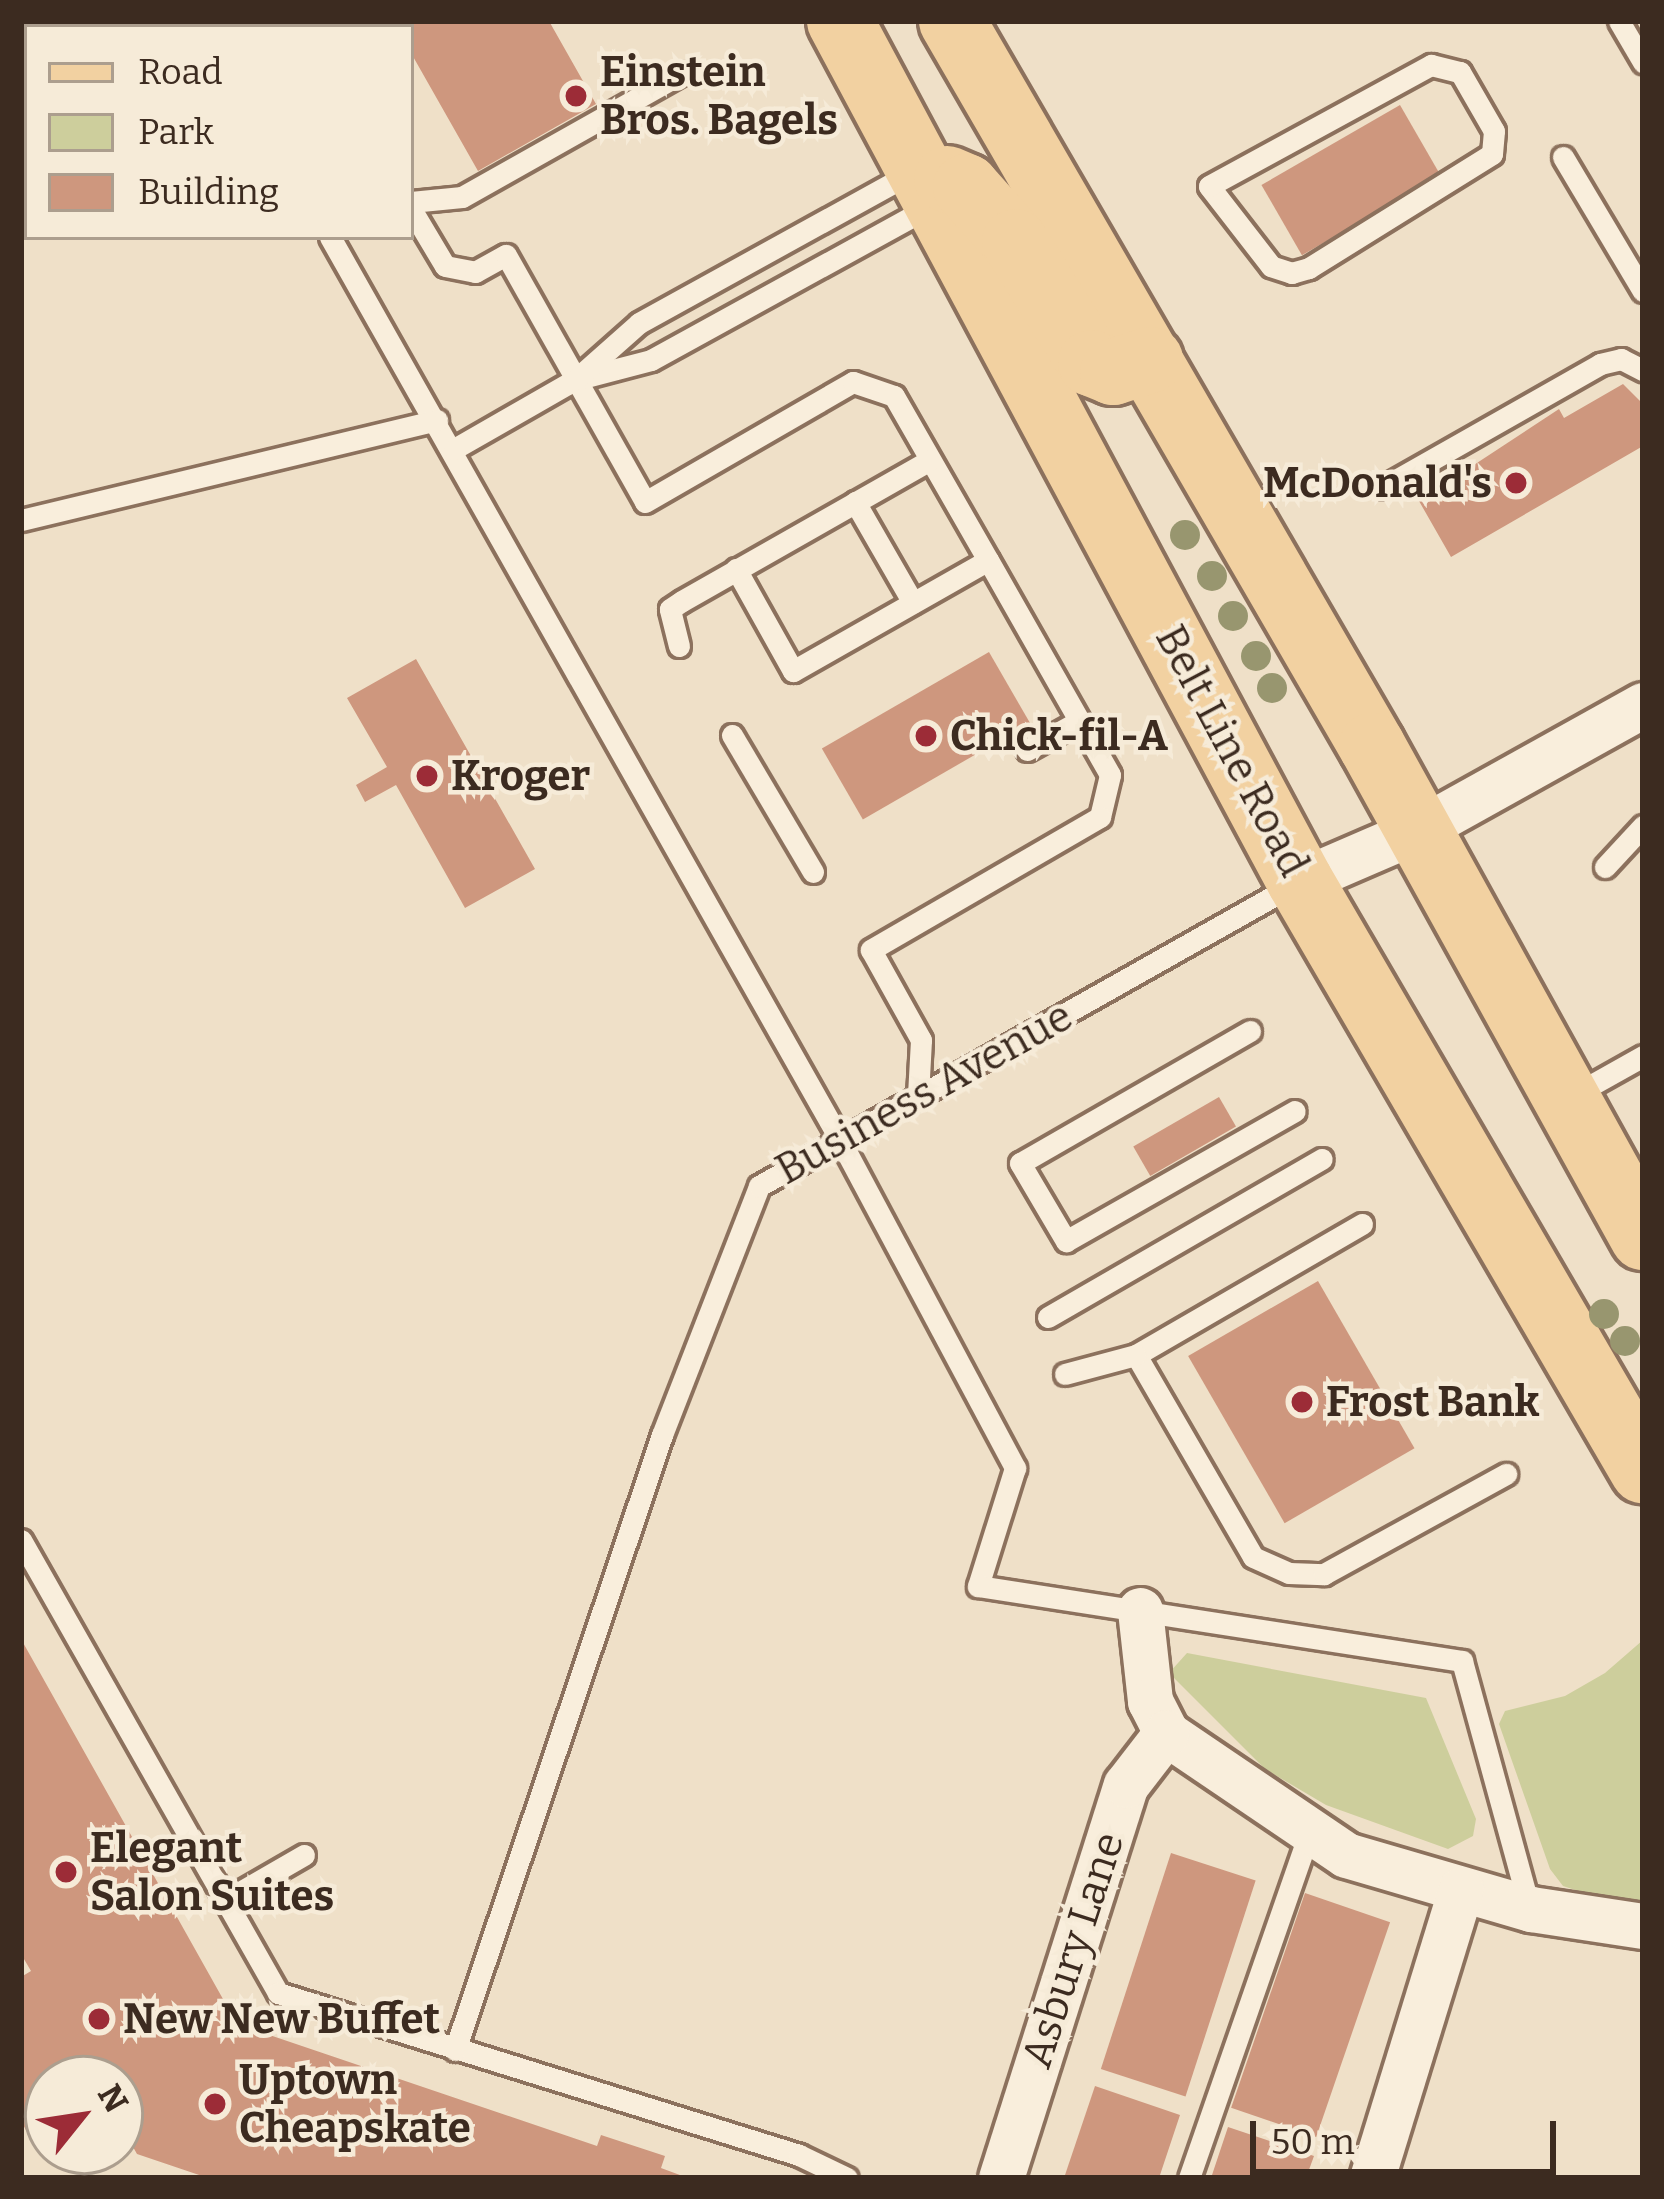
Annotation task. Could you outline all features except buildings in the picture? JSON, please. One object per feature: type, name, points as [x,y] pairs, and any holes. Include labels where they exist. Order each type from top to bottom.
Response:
[{"type":"main road","name":"Belt Line Road","points":[[840,21],[1300,881],[1643,1470]]},
{"type":"main road","points":[[876,21],[930,115],[949,121],[1004,109]]},
{"type":"main road","points":[[952,21],[1420,829],[1643,1237]]},
{"type":"main road","points":[[931,184],[965,187],[989,211],[1091,363],[1113,372],[1150,360]]},
{"type":"street","name":"Business Avenue","points":[[1300,881],[1420,829],[1643,705]]},
{"type":"street","points":[[1140,1610],[1150,1700],[1166,1733],[1346,1856],[1531,1909],[1643,1925]]},
{"type":"street","name":"Asbury Lane","points":[[1000,2178],[1126,1786],[1166,1733]]},
{"type":"street","points":[[1372,2178],[1461,1889]]},
{"type":"lane","points":[[1619,21],[1643,62]]},
{"type":"lane","points":[[1431,65],[1460,72],[1494,131],[1492,154],[1477,170],[1292,273],[1271,266],[1209,186],[1431,65]]},
{"type":"lane","points":[[414,205],[462,197],[682,74]]},
{"type":"lane","points":[[1563,157],[1643,291]]},
{"type":"lane","points":[[454,449],[576,380],[639,323],[931,184]]},
{"type":"lane","points":[[576,380],[651,360],[931,184]]},
{"type":"lane","points":[[414,211],[445,266],[475,272],[506,255],[645,502],[854,382],[894,396],[988,560],[1110,775],[1100,817],[871,950],[921,1040],[917,1096]]},
{"type":"lane","points":[[332,240],[454,449],[840,1140],[1015,1468],[978,1586],[1462,1661],[1518,1886],[1531,1909]]},
{"type":"lane","points":[[1382,488],[1600,364],[1621,359],[1643,370]]},
{"type":"lane","points":[[21,520],[437,420]]},
{"type":"lane","points":[[679,646],[670,610],[930,460]]},
{"type":"lane","points":[[855,502],[913,603]]},
{"type":"lane","points":[[736,569],[793,670],[988,560]]},
{"type":"lane","points":[[1027,750],[1079,721]]},
{"type":"lane","points":[[732,735],[813,872]]},
{"type":"lane","points":[[1606,868],[1643,826]]},
{"type":"lane","name":"Business Avenue","points":[[455,2050],[662,1436],[759,1186],[1300,881]]},
{"type":"lane","points":[[1250,1031],[1019,1163],[1066,1241],[1295,1111]]},
{"type":"lane","points":[[1567,1099],[1643,1056]]},
{"type":"lane","points":[[1048,1317],[1322,1159]]},
{"type":"lane","points":[[1065,1375],[1136,1355],[1362,1224]]},
{"type":"lane","points":[[1136,1355],[1253,1558],[1288,1573],[1324,1574],[1506,1474]]},
{"type":"lane","points":[[21,1540],[278,1993],[799,2155],[847,2178]]},
{"type":"lane","points":[[1189,2178],[1310,1831]]},
{"type":"lane","points":[[226,1900],[304,1855]]},
{"type":"green space","points":[[1643,1640],[1643,1904],[1624,1906],[1563,1886],[1550,1869],[1499,1724],[1505,1711],[1565,1696],[1605,1673]]},
{"type":"green space","points":[[1187,1653],[1426,1698],[1476,1819],[1473,1836],[1448,1849],[1326,1805],[1265,1769],[1169,1673]]},
{"type":"place","name":"Einstein Bros. Bagels","points":[[576,96]]},
{"type":"place","name":"McDonald's","points":[[1516,483]]},
{"type":"place","name":"Chick-fil-A","points":[[926,736]]},
{"type":"place","name":"Kroger","points":[[427,776]]},
{"type":"place","name":"Frost Bank","points":[[1302,1402]]},
{"type":"place","name":"Elegant Salon Suites","points":[[66,1872]]},
{"type":"place","name":"New New Buffet","points":[[99,2019]]},
{"type":"place","name":"Uptown Cheapskate","points":[[215,2104]]}]
